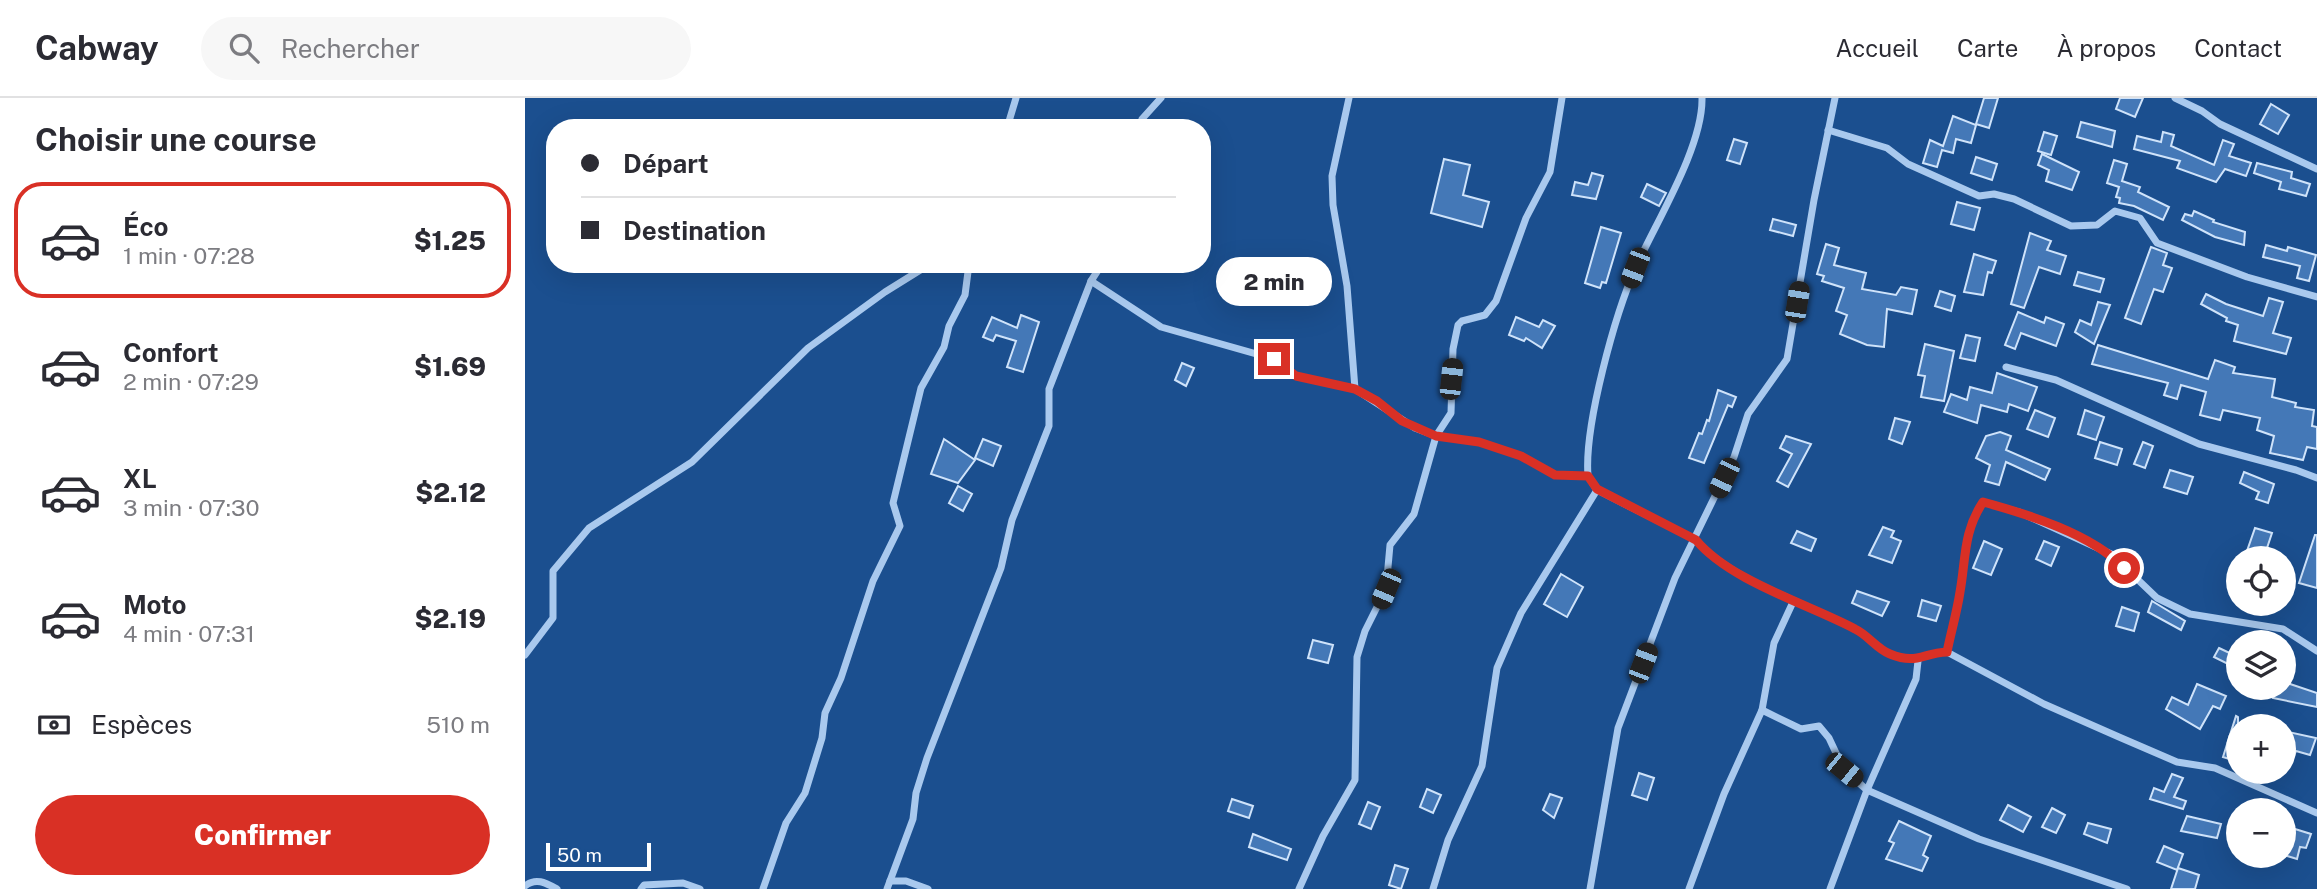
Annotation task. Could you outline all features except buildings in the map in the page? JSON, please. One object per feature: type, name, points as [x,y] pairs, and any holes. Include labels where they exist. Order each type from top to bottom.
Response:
[{"type":"street","points":[[1010,119],[1016,98]]},
{"type":"street","points":[[1142,119],[1161,98]]},
{"type":"street","points":[[1349,98],[1332,176],[1333,205],[1347,286],[1355,389]]},
{"type":"street","points":[[1299,889],[1323,836],[1355,780],[1357,657],[1365,631],[1386,589],[1390,545],[1414,514],[1436,436],[1451,413],[1453,349],[1458,325],[1462,321],[1485,315],[1496,302],[1526,218],[1550,172],[1562,98]]},
{"type":"street","points":[[1702,98],[1702,110],[1686,160],[1635,268],[1617,318],[1590,438],[1588,476],[1597,489],[1696,540],[1707,553],[1793,602],[1857,629],[1888,654],[1918,661],[1936,653],[1947,652],[2044,704],[2119,737],[2177,762],[2215,768],[2317,813]]},
{"type":"street","points":[[1590,889],[1618,728],[1675,578],[1696,540],[1734,457],[1748,414],[1787,359],[1835,98]]},
{"type":"street","points":[[2175,98],[2202,111],[2220,124],[2317,169]]},
{"type":"street","points":[[1828,130],[1887,148],[1908,164],[1979,196],[1994,194],[2014,199],[2071,226],[2097,225],[2115,211],[2140,218],[2157,243],[2248,277],[2317,298]]},
{"type":"street","points":[[525,655],[554,618],[553,571],[589,528],[692,462],[808,348],[917,273]]},
{"type":"street","points":[[763,889],[786,823],[805,793],[822,738],[825,713],[841,678],[873,581],[900,526],[893,503],[921,388],[944,347],[949,326],[965,295],[968,273]]},
{"type":"street","points":[[888,885],[912,820],[916,793],[927,758],[1001,568],[1012,520],[1049,426],[1049,389],[1096,273]]},
{"type":"street","points":[[1091,281],[1161,327],[1274,359],[1296,376],[1355,389],[1377,401],[1402,421],[1436,436],[1489,445],[1521,456],[1555,475],[1588,476]]},
{"type":"street","points":[[2006,367],[2056,380],[2199,444],[2317,478]]},
{"type":"street","points":[[1433,889],[1448,840],[1482,766],[1497,668],[1521,613],[1597,489]]},
{"type":"street","points":[[1947,652],[1961,590],[1965,540],[1972,518],[1983,502],[2019,512],[2111,555],[2157,598],[2190,614],[2283,629],[2317,651]]},
{"type":"street","points":[[1689,889],[1724,794],[1762,710],[1774,643],[1793,602]]},
{"type":"street","points":[[1830,889],[1867,790],[1916,679],[1918,661]]},
{"type":"street","points":[[1762,710],[1801,729],[1819,726],[1829,738],[1844,770],[1867,790],[1979,839],[2127,889]]},
{"type":"street","points":[[525,886],[541,881],[557,889]]},
{"type":"street","points":[[888,885],[906,881],[928,889]]},
{"type":"street","points":[[641,889],[644,885],[683,883],[699,889]]},
{"type":"route","points":[[1274,359],[1296,376],[1355,389],[1377,401],[1402,421],[1436,436],[1479,442],[1521,456],[1555,475],[1588,476],[1597,489],[1696,540],[1707,553],[1793,602],[1857,629],[1888,654],[1918,661],[1936,653],[1947,652],[1961,590],[1965,540],[1972,518],[1983,502],[2019,512],[2079,538],[2111,555],[2124,568]]}]
